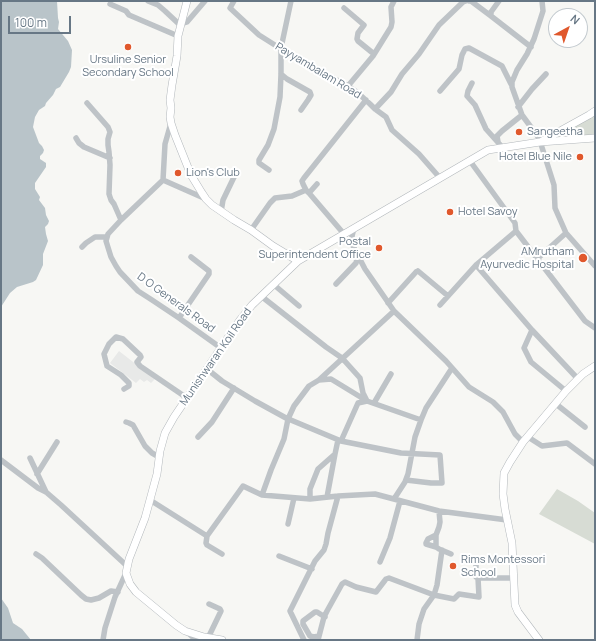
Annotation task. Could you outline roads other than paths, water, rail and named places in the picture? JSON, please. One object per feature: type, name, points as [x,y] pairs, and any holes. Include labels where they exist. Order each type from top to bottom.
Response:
[{"type":"main road","points":[[187,1],[178,36],[177,56],[170,100],[171,123],[191,175],[206,200],[221,212],[298,261]]},
{"type":"main road","points":[[540,142],[595,111]]},
{"type":"main road","name":"Munishwaran Koil Road","points":[[126,570],[145,518],[157,474],[159,457],[165,433],[240,320],[252,305],[273,284],[298,261],[488,150],[501,145],[595,138]]},
{"type":"main road","points":[[539,640],[524,621],[515,605],[512,543],[503,494],[504,473],[513,456],[566,390],[583,374],[595,366]]},
{"type":"main road","points":[[126,570],[130,584],[136,592],[176,625],[185,631],[208,638],[222,640]]},
{"type":"street","points":[[148,1],[165,10],[181,25],[187,22],[205,1]]},
{"type":"street","name":"Payyambalam Road","points":[[234,1],[230,8],[259,35],[297,59],[348,86],[375,109],[386,116],[392,130],[419,154],[440,178]]},
{"type":"street","points":[[268,170],[259,163],[259,160],[268,145],[274,129],[280,97],[281,48],[291,1]]},
{"type":"street","points":[[348,86],[374,54],[391,27],[391,8],[394,1]]},
{"type":"street","points":[[491,16],[491,12],[499,1]]},
{"type":"street","points":[[511,84],[517,70],[531,47],[539,26],[543,11],[542,1]]},
{"type":"street","points":[[375,109],[391,92],[402,74],[419,54],[439,25],[463,2],[472,2],[531,47]]},
{"type":"street","points":[[110,4],[126,11],[128,16],[178,36]]},
{"type":"street","points":[[344,8],[364,24],[358,33],[357,39],[374,54]]},
{"type":"street","points":[[440,91],[459,69],[465,49],[469,48],[502,66],[511,84],[518,107],[522,115],[536,133],[540,142],[554,185],[555,208],[566,233],[595,266]]},
{"type":"street","points":[[281,74],[287,80],[310,92],[311,95],[300,110]]},
{"type":"street","points":[[518,107],[546,74]]},
{"type":"street","points":[[472,83],[467,96],[475,105],[486,129],[501,145]]},
{"type":"street","points":[[344,234],[308,191],[302,181],[366,100]]},
{"type":"street","points":[[87,103],[108,127],[110,132],[108,139],[110,158],[109,194],[121,220]]},
{"type":"street","points":[[501,145],[497,136],[522,115]]},
{"type":"street","points":[[82,247],[95,238],[106,237],[121,220],[163,180],[165,144],[171,123]]},
{"type":"street","points":[[76,138],[84,147],[110,158]]},
{"type":"street","points":[[470,161],[515,223],[516,231],[585,321],[595,328]]},
{"type":"street","points":[[221,212],[223,200],[235,175]]},
{"type":"street","points":[[163,180],[206,200]]},
{"type":"street","points":[[251,230],[275,198],[292,196],[308,191],[317,184]]},
{"type":"street","points":[[354,228],[352,244],[365,269],[394,311],[446,361],[469,387],[492,402],[503,412],[515,434],[542,446],[567,443],[595,464]]},
{"type":"street","points":[[440,305],[476,265],[516,231]]},
{"type":"street","points":[[537,259],[566,233]]},
{"type":"street","name":"D O Generals Road","points":[[106,237],[111,256],[120,272],[138,291],[221,348]]},
{"type":"street","points":[[336,284],[356,263],[358,255]]},
{"type":"street","points":[[179,318],[209,274],[209,271],[191,257]]},
{"type":"street","points":[[476,265],[532,330],[578,379]]},
{"type":"street","points":[[388,303],[417,271],[448,296]]},
{"type":"street","points":[[273,284],[299,306]]},
{"type":"street","points":[[261,296],[342,358],[360,378],[363,393],[367,401]]},
{"type":"street","points":[[262,495],[284,439],[288,419],[294,406],[309,386],[319,380],[394,311]]},
{"type":"street","points":[[532,330],[524,348],[531,362],[566,390]]},
{"type":"street","points":[[124,389],[129,386],[129,383],[121,375],[107,366],[104,354],[109,344],[116,337],[123,339],[140,355],[138,362],[140,366],[187,398]]},
{"type":"street","points":[[380,562],[390,538],[397,500],[406,480],[415,437],[421,420],[426,408],[452,368]]},
{"type":"street","points":[[206,370],[255,401],[288,419],[340,441],[400,453],[440,455],[442,483],[406,480]]},
{"type":"street","points":[[374,403],[391,374]]},
{"type":"street","points":[[319,380],[331,379],[367,401],[421,420]]},
{"type":"street","points":[[198,437],[212,422],[234,388]]},
{"type":"street","points":[[327,497],[335,454],[340,441],[358,403],[367,401]]},
{"type":"street","points":[[556,404],[585,427]]},
{"type":"street","points":[[126,422],[133,426],[145,446],[159,457]]},
{"type":"street","points":[[37,474],[41,470],[57,442]]},
{"type":"street","points":[[310,499],[310,489],[318,469],[335,454]]},
{"type":"street","points":[[30,458],[46,492]]},
{"type":"street","points":[[1,460],[38,488],[46,492],[61,505],[126,570],[105,628],[103,640]]},
{"type":"street","points":[[222,554],[207,545],[206,536],[243,486],[262,495],[310,499],[375,494],[439,511],[507,520]]},
{"type":"street","points":[[304,640],[290,611],[326,544],[338,496]]},
{"type":"street","points":[[288,524],[294,498]]},
{"type":"street","points":[[150,500],[206,536]]},
{"type":"street","points":[[436,547],[436,535],[440,522],[439,511]]},
{"type":"street","points":[[436,535],[428,539],[426,543],[451,554]]},
{"type":"street","points":[[417,640],[419,624],[424,609],[434,595],[437,585],[442,550]]},
{"type":"street","points":[[36,554],[86,599],[91,600],[99,598],[111,591],[118,592]]},
{"type":"street","points":[[280,556],[312,569]]},
{"type":"street","points":[[325,616],[315,612],[303,621],[303,624],[310,636],[319,638],[325,616],[342,584],[345,582],[356,587],[376,592],[386,579],[389,578],[434,595],[454,599],[459,594],[479,597],[476,565]]},
{"type":"street","points":[[478,578],[514,578]]},
{"type":"street","points":[[208,638],[221,611],[220,609],[209,604]]},
{"type":"street","points":[[185,631],[196,640]]},
{"type":"place","name":"Ursuline Senior Secondary School","points":[[128,47]]},
{"type":"place","name":"Sangeetha","points":[[519,132]]},
{"type":"place","name":"Hotel Blue Nile","points":[[580,157]]},
{"type":"place","name":"Lion's Club","points":[[178,173]]},
{"type":"place","name":"Hotel Savoy","points":[[450,212]]},
{"type":"place","name":"Postal Superintendent Office","points":[[379,248]]},
{"type":"place","name":"AMrutham Ayurvedic Hospital","points":[[583,258]]},
{"type":"place","name":"Rims Montessori School","points":[[453,566]]}]
